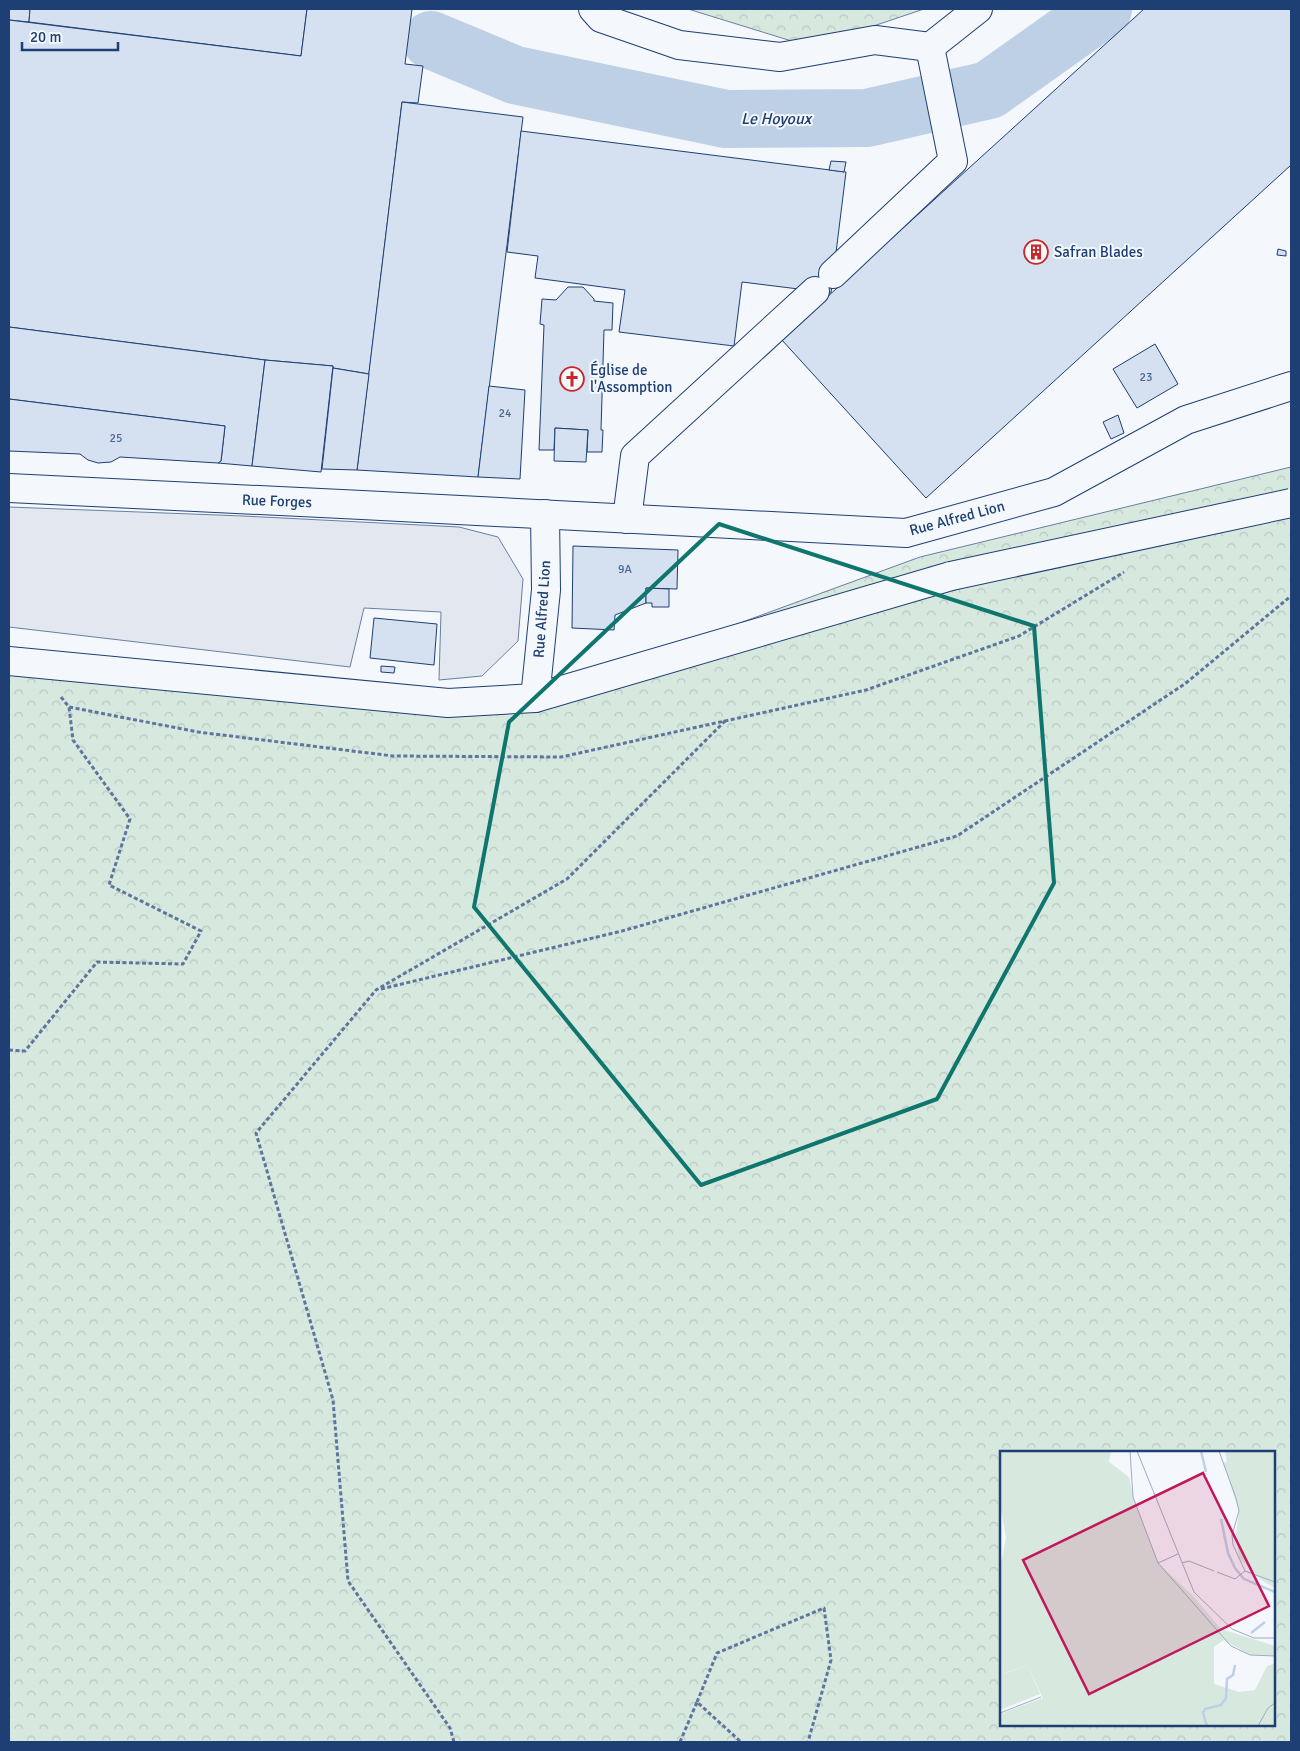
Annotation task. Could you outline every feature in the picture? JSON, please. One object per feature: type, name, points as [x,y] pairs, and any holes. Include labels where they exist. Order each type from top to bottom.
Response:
[{"type":"street","points":[[592,9],[601,18],[679,45],[780,57],[875,40],[930,46],[978,9]]},
{"type":"street","points":[[627,519],[636,456],[953,161],[930,46]]},
{"type":"street","name":"Rue Alfred Lion","points":[[535,698],[546,590],[545,514],[906,533],[1054,492],[1186,420],[1291,386]]},
{"type":"street","name":"Rue Forges","points":[[9,488],[545,514]]},
{"type":"street","points":[[9,661],[448,703],[535,698],[951,576],[1291,503]]},
{"type":"path","points":[[376,990],[622,931],[957,836],[1186,683],[1291,596]]},
{"type":"path","points":[[9,1050],[25,1051],[97,962],[183,964],[201,931],[109,885],[130,819],[73,740],[69,707]]},
{"type":"path","points":[[454,1742],[450,1728],[348,1581],[333,1400],[256,1133],[376,990],[567,879],[726,720]]},
{"type":"path","points":[[680,1742],[717,1653],[824,1608],[831,1660],[808,1742]]},
{"type":"path","points":[[697,1702],[742,1742]]},
{"type":"highlighted area","points":[[719,524],[1034,626],[1054,883],[937,1099],[701,1185],[474,907],[509,722]]},
{"type":"green space","points":[[688,9],[924,9],[811,47]]},
{"type":"green space","points":[[1291,467],[1291,1742],[9,1742],[9,661],[535,698],[920,557]]},
{"type":"shaded area","points":[[9,507],[459,527],[498,537],[523,579],[518,641],[482,676],[439,680],[441,612],[364,608],[350,667],[9,627]]},
{"type":"building","points":[[9,9],[30,9],[29,22],[9,20]]},
{"type":"building","points":[[30,9],[307,9],[301,56],[29,22]]},
{"type":"building","points":[[307,9],[412,9],[405,64],[423,66],[418,103],[402,102],[369,374],[333,368],[333,366],[265,360],[9,327],[9,20],[301,56]]},
{"type":"building","name":"Safran Blades","points":[[1144,9],[1291,9],[1291,165],[926,498],[781,339]]},
{"type":"building","points":[[402,102],[523,117],[478,477],[357,470]]},
{"type":"building","points":[[521,131],[846,172],[831,293],[742,282],[734,346],[619,332],[625,290],[535,278],[538,256],[507,252]]},
{"type":"building","points":[[831,161],[846,162],[844,172],[829,170]]},
{"type":"building","points":[[1278,249],[1286,251],[1286,256],[1277,255]]},
{"type":"building","name":"Église de l'Assomption","points":[[568,287],[583,287],[594,301],[613,303],[612,330],[604,330],[602,452],[587,452],[588,430],[555,428],[554,450],[539,450],[544,325],[540,324],[542,299],[556,300]]},
{"type":"building","points":[[9,327],[265,360],[252,466],[218,463],[221,461],[225,426],[9,399]]},
{"type":"building","points":[[1155,344],[1178,384],[1137,408],[1113,369]]},
{"type":"building","points":[[265,360],[333,366],[321,472],[252,466]]},
{"type":"building","points":[[333,368],[369,374],[357,470],[322,469]]},
{"type":"building","points":[[489,386],[525,390],[520,479],[478,477]]},
{"type":"building","points":[[9,399],[225,426],[221,461],[218,463],[120,457],[111,462],[98,463],[88,460],[80,454],[9,451]]},
{"type":"building","points":[[1118,415],[1124,433],[1111,439],[1103,422]]},
{"type":"building","points":[[555,428],[588,430],[586,462],[554,461]]},
{"type":"building","points":[[573,546],[678,550],[677,589],[646,588],[646,603],[615,615],[614,630],[572,628]]},
{"type":"building","points":[[646,588],[669,589],[669,607],[652,607],[652,603],[646,603]]},
{"type":"building","points":[[374,618],[437,624],[434,665],[370,658]]},
{"type":"building","points":[[381,666],[395,667],[394,673],[381,672]]},
{"type":"waterway","name":"Le Hoyoux","points":[[431,40],[515,75],[726,119],[867,118],[989,90],[1103,9]]},
{"type":"place","name":"Safran Blades","points":[[1036,252]]},
{"type":"place","name":"Église de l'Assomption","points":[[572,379]]}]
